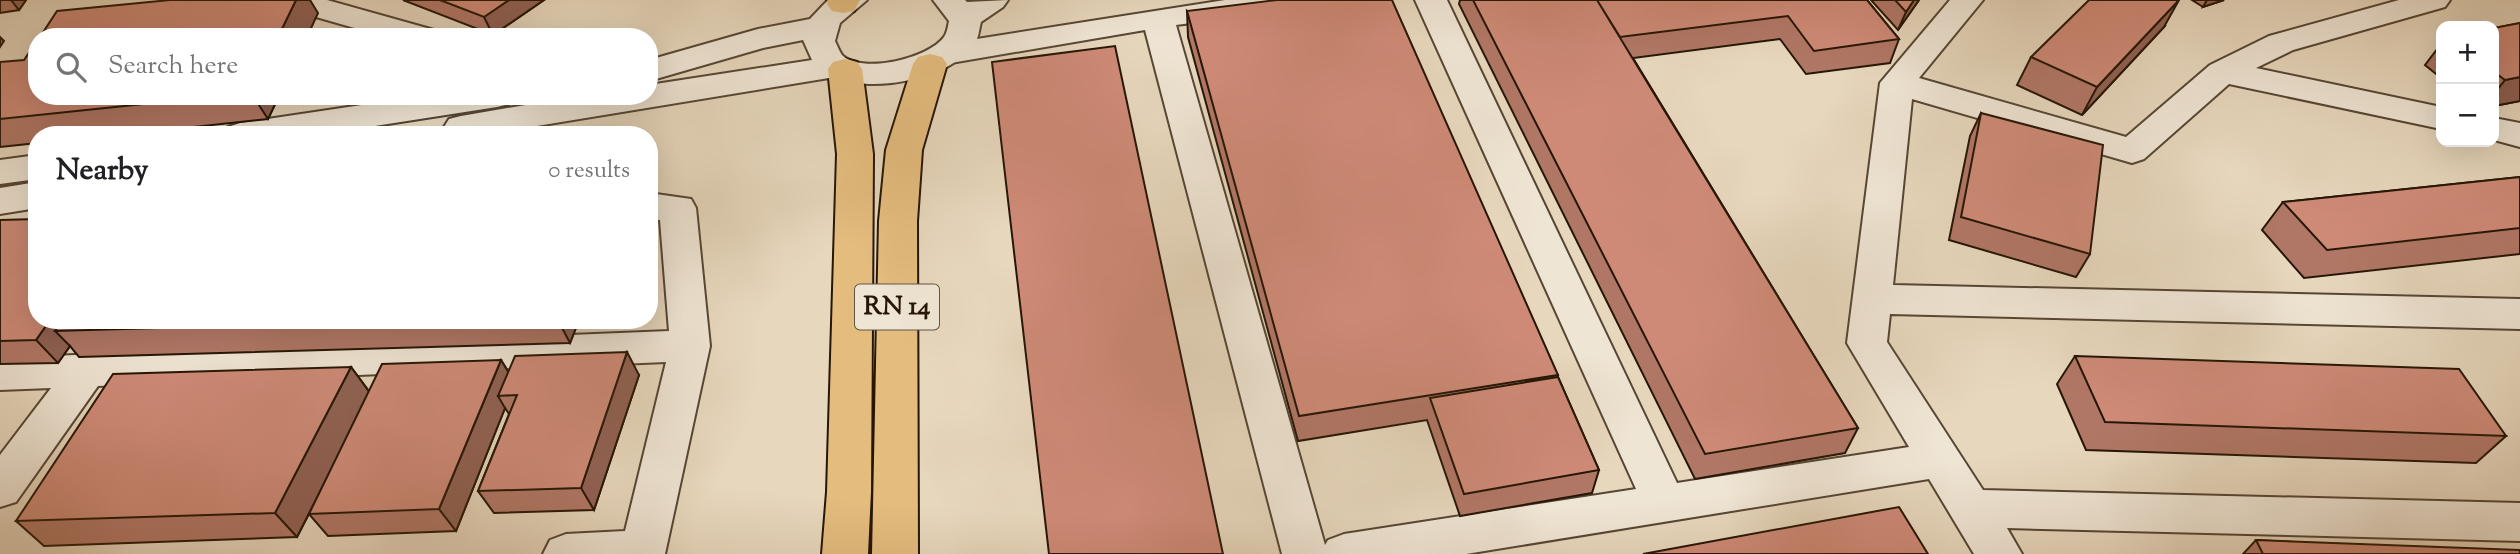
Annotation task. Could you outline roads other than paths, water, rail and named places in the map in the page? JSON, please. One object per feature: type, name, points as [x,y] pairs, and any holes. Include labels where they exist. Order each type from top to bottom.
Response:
[{"type":"highway","name":"RN 14","points":[[895,554],[898,221],[904,150],[938,59]]},
{"type":"highway","name":"RN 14","points":[[842,68],[855,154],[849,492],[845,554]]},
{"type":"street","points":[[292,0],[392,28]]},
{"type":"street","points":[[938,59],[958,43],[964,30],[957,9],[992,0]]},
{"type":"street","points":[[658,94],[842,68],[864,74],[886,74],[938,59],[1158,18],[1300,0]]},
{"type":"street","points":[[1431,0],[1665,504]]},
{"type":"street","points":[[1966,0],[1898,83],[1867,343],[1999,554]]},
{"type":"street","points":[[1898,83],[2132,151],[2222,72],[2281,43],[2434,0]]},
{"type":"street","points":[[840,8],[819,39],[822,51],[842,68]]},
{"type":"street","points":[[658,68],[758,39],[840,8]]},
{"type":"street","points":[[1158,18],[1305,554]]},
{"type":"street","points":[[2222,72],[2436,117]]},
{"type":"street","points":[[299,126],[438,105]]},
{"type":"street","points":[[465,126],[592,105]]},
{"type":"street","points":[[2499,130],[2520,135]]},
{"type":"street","points":[[0,172],[28,168]]},
{"type":"street","points":[[0,201],[28,196]]},
{"type":"street","points":[[566,554],[643,552],[690,346],[678,208],[658,207]]},
{"type":"street","points":[[1872,299],[2520,314]]},
{"type":"street","points":[[0,374],[690,346]]},
{"type":"street","points":[[0,489],[87,370]]},
{"type":"street","points":[[1344,554],[1940,460]]},
{"type":"street","points":[[1970,508],[2520,522]]}]
